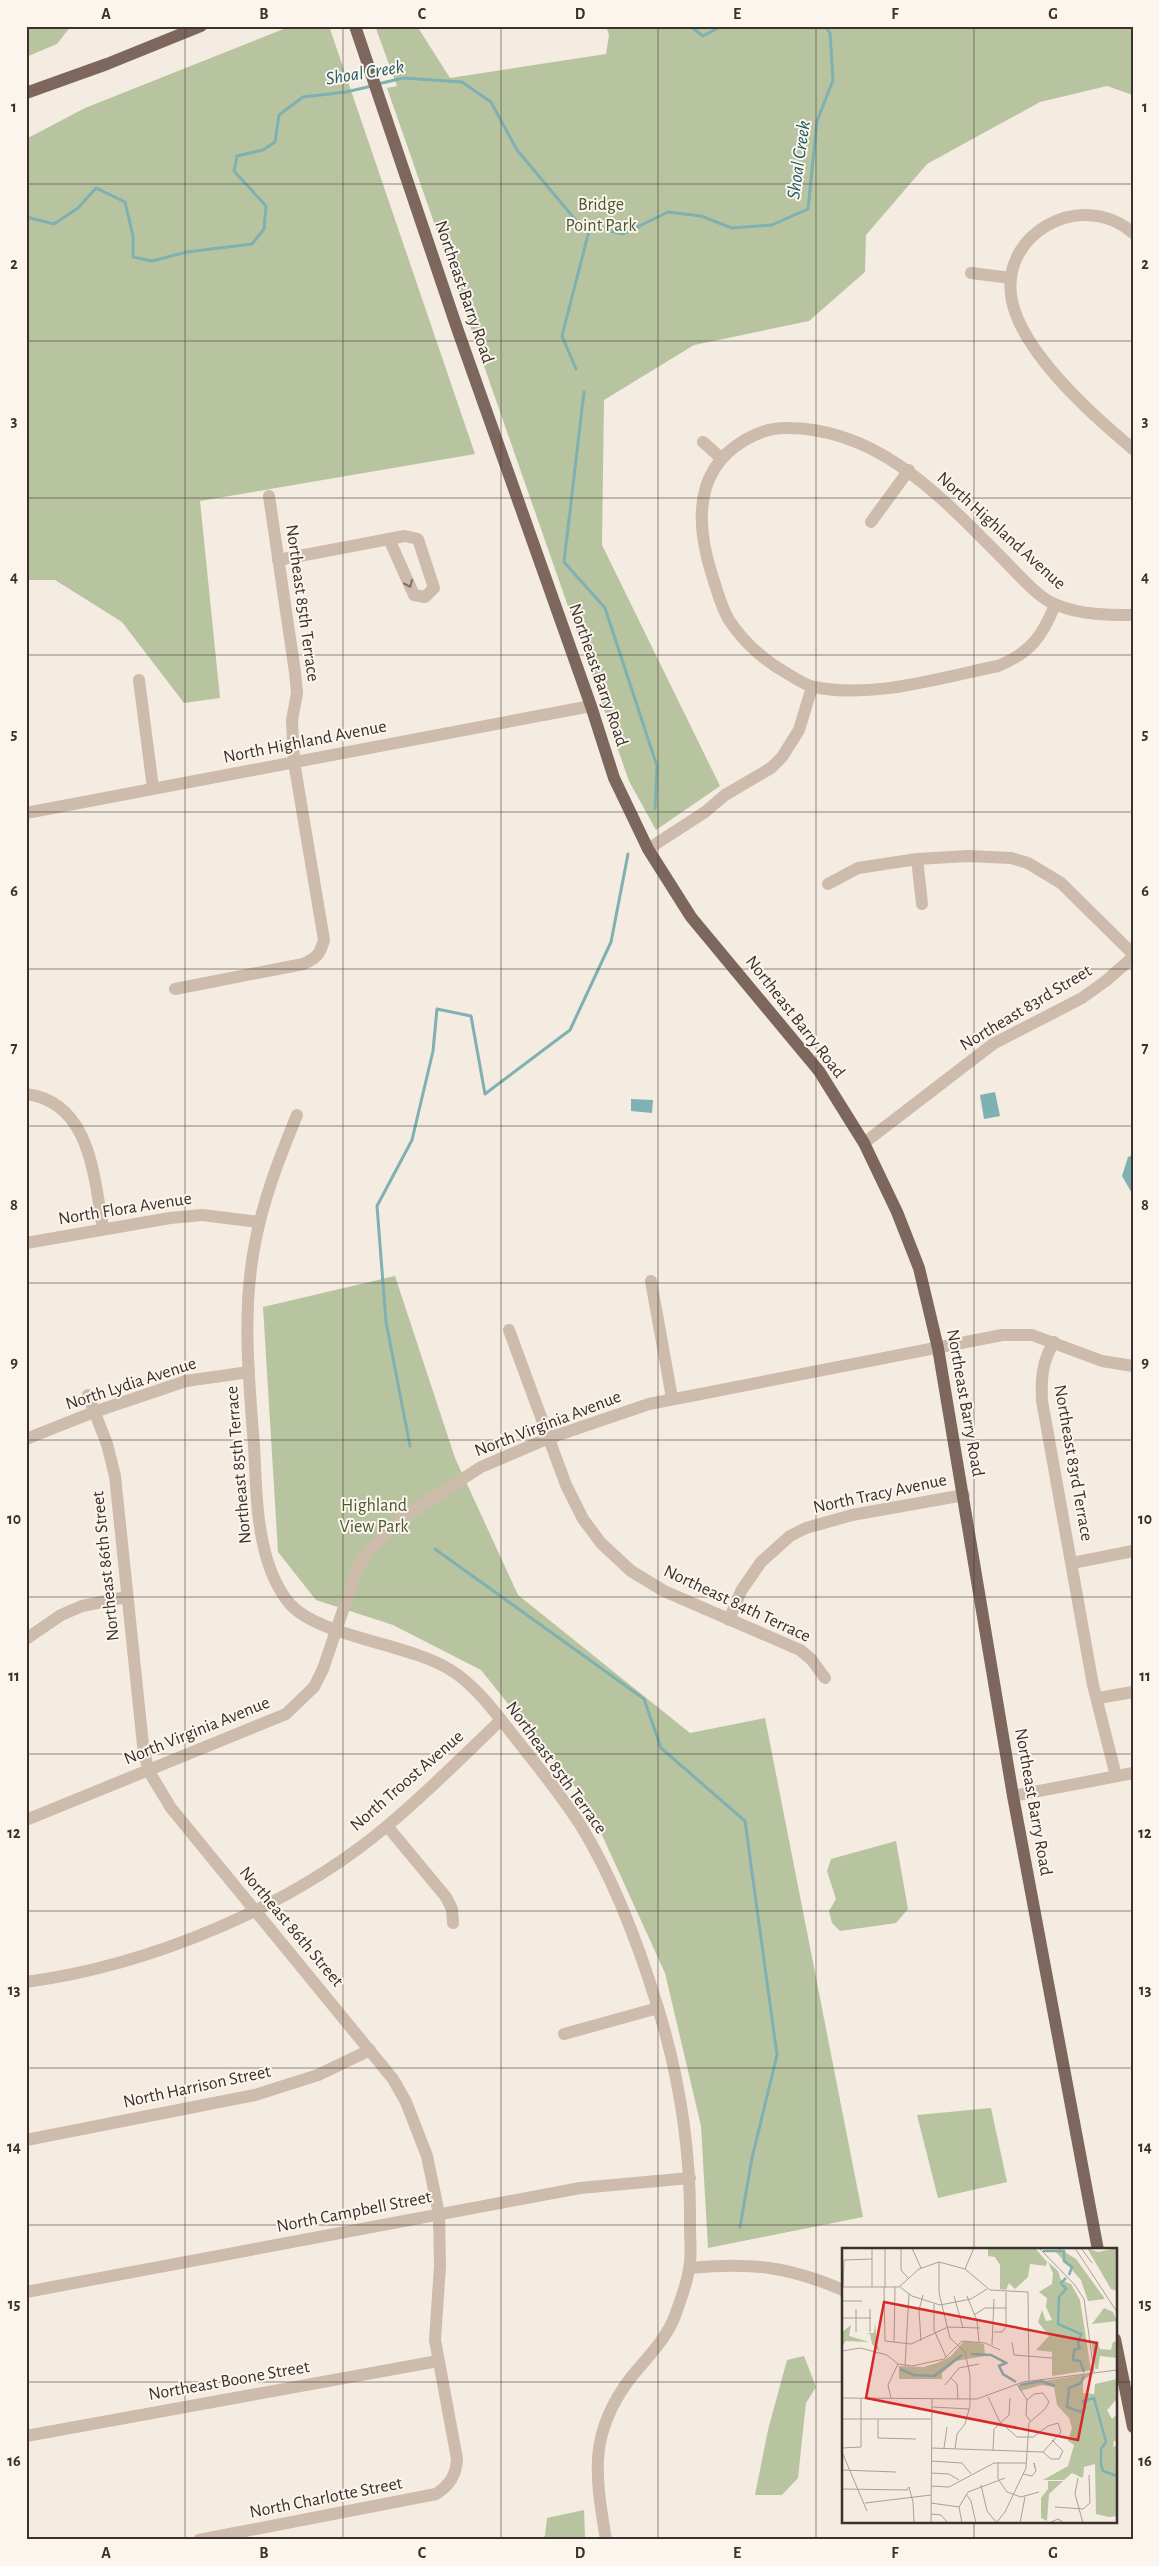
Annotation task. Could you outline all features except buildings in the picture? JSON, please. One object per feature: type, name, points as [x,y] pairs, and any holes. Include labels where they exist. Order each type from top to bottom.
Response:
[{"type":"main road","points":[[26,93],[108,64],[201,26]]},
{"type":"main road","name":"Northeast Barry Road","points":[[355,26],[458,332],[591,706],[614,778],[648,849],[691,917],[819,1071],[864,1143],[897,1212],[919,1268],[938,1348],[964,1495],[1012,1796],[1098,2248]]},
{"type":"main road","points":[[1116,2345],[1133,2426]]},
{"type":"street","points":[[1133,233],[1121,223],[1108,217],[1090,214],[1057,220],[1032,237],[1016,260],[1011,278],[1012,302],[1027,337],[1069,390],[1109,430],[1133,449]]},
{"type":"street","points":[[971,273],[1011,278]]},
{"type":"street","name":"North Highland Avenue","points":[[812,687],[778,668],[753,648],[728,618],[710,569],[701,517],[706,486],[721,458],[741,442],[766,431],[783,427],[808,429],[860,442],[883,453],[909,470],[1026,582],[1056,605],[1105,615],[1133,615]]},
{"type":"street","points":[[703,442],[721,458]]},
{"type":"street","points":[[871,522],[909,470]]},
{"type":"street","name":"Northeast 85th Terrace","points":[[175,989],[303,964],[316,959],[321,953],[324,940],[294,762],[292,720],[297,693],[268,496]]},
{"type":"street","points":[[278,560],[389,539],[405,536],[418,539],[434,588],[425,597],[414,595],[389,539]]},
{"type":"street","points":[[648,849],[705,812],[725,795],[771,768],[782,757],[799,730],[812,687],[877,688],[998,666],[1016,658],[1032,646],[1042,633],[1056,605]]},
{"type":"street","points":[[139,680],[153,788]]},
{"type":"street","name":"North Highland Avenue","points":[[26,813],[591,706]]},
{"type":"street","points":[[828,884],[858,868],[917,859],[968,856],[1010,858],[1028,863],[1061,883],[1133,955]]},
{"type":"street","points":[[917,859],[922,904]]},
{"type":"street","name":"Northeast 83rd Street","points":[[864,1143],[992,1044],[1082,998],[1107,980],[1133,955]]},
{"type":"street","points":[[26,1094],[56,1105],[78,1127],[86,1143],[91,1163],[103,1228]]},
{"type":"street","name":"Northeast 85th Terrace","points":[[296,1115],[274,1171],[259,1222],[247,1302],[249,1372],[260,1524],[272,1574],[287,1601],[301,1615],[336,1629],[414,1653],[450,1669],[477,1692],[501,1720],[581,1826],[612,1885],[634,1939],[658,2008],[680,2100],[690,2178],[690,2268],[673,2321],[659,2344],[616,2398],[604,2420],[596,2467],[606,2540]]},
{"type":"street","name":"North Flora Avenue","points":[[26,1243],[103,1228],[202,1215],[259,1222]]},
{"type":"street","points":[[651,1281],[672,1398]]},
{"type":"street","name":"Northeast 84th Terrace","points":[[508,1330],[573,1502],[592,1532],[631,1571],[664,1591],[800,1650],[811,1659],[826,1678]]},
{"type":"street","name":"North Virginia Avenue","points":[[26,1820],[286,1714],[314,1687],[324,1669],[357,1569],[382,1535],[399,1520],[481,1466],[549,1438],[672,1398],[1018,1334],[1032,1335],[1102,1360],[1133,1366]]},
{"type":"street","name":"Northeast 83rd Terrace","points":[[1054,1342],[1047,1353],[1042,1370],[1042,1401],[1093,1684],[1116,1776]]},
{"type":"street","name":"North Lydia Avenue","points":[[26,1439],[94,1412],[186,1381],[249,1372]]},
{"type":"street","name":"Northeast 86th Street","points":[[88,1395],[107,1444],[115,1476],[126,1597],[143,1745],[148,1770],[171,1808],[393,2079],[417,2129],[427,2156],[439,2214],[440,2266],[435,2314],[438,2361],[457,2459],[456,2471],[452,2479]]},
{"type":"street","name":"North Tracy Avenue","points":[[729,1620],[741,1591],[761,1562],[790,1536],[806,1528],[837,1518],[964,1495]]},
{"type":"street","name":"Northeast 83rd Terrace","points":[[1072,1564],[1133,1551]]},
{"type":"street","points":[[26,1639],[61,1615],[82,1606],[126,1597]]},
{"type":"street","points":[[1098,1698],[1133,1692]]},
{"type":"street","name":"North Troost Avenue","points":[[26,1982],[104,1966],[174,1945],[292,1891],[352,1852],[387,1826],[501,1720]]},
{"type":"street","points":[[1012,1796],[1133,1773]]},
{"type":"street","points":[[387,1826],[446,1897],[452,1909],[453,1923]]},
{"type":"street","points":[[564,2034],[658,2008]]},
{"type":"street","name":"North Harrison Street","points":[[26,2140],[255,2095],[318,2075],[370,2050]]},
{"type":"street","name":"North Campbell Street","points":[[26,2292],[580,2188],[690,2178]]},
{"type":"street","points":[[690,2268],[750,2265],[778,2268],[814,2278],[842,2290]]},
{"type":"street","name":"Northeast Boone Street","points":[[26,2436],[438,2361]]},
{"type":"street","name":"North Charlotte Street","points":[[199,2540],[436,2494],[445,2489],[452,2479]]},
{"type":"green space","points":[[26,26],[71,26],[57,44],[26,57]]},
{"type":"green space","points":[[291,26],[329,26],[475,454],[200,501],[220,698],[184,703],[122,622],[55,580],[26,580],[26,139],[85,108]]},
{"type":"green space","name":"Bridge Point Park","points":[[375,26],[417,26],[450,78],[606,54],[609,35],[606,26],[1133,26],[1133,95],[1107,86],[1040,102],[927,164],[866,235],[865,272],[809,321],[694,345],[604,400],[602,545],[720,786],[656,830],[629,781],[387,88],[397,86]]},
{"type":"green space","name":"Highland View Park","points":[[395,1276],[455,1458],[518,1595],[690,1733],[765,1718],[863,2217],[708,2248],[701,2126],[665,1973],[591,1811],[589,1812],[579,1792],[481,1670],[393,1625],[316,1600],[278,1552],[263,1307]]},
{"type":"green space","points":[[896,1841],[908,1909],[896,1923],[840,1931],[832,1923],[829,1911],[836,1899],[827,1871],[831,1859]]},
{"type":"green space","points":[[991,2108],[1007,2182],[938,2198],[917,2115]]},
{"type":"green space","points":[[804,2356],[816,2387],[806,2403],[798,2478],[782,2495],[755,2495],[768,2430],[787,2360]]},
{"type":"green space","points":[[584,2510],[585,2537],[581,2540],[539,2540],[545,2536],[547,2518]]},
{"type":"water","points":[[995,1092],[1000,1116],[984,1119],[980,1095]]},
{"type":"water","points":[[631,1099],[653,1100],[652,1113],[631,1111]]},
{"type":"water","points":[[1133,1155],[1133,1195],[1122,1176],[1128,1157]]},
{"type":"waterway","name":"Shoal Creek","points":[[690,26],[703,36],[722,26]]},
{"type":"waterway","name":"Shoal Creek","points":[[378,84],[403,78],[462,82],[491,102],[517,150],[579,224],[623,234],[668,212],[701,216],[732,228],[772,225],[808,209],[817,121],[833,80],[830,33],[825,26]]},
{"type":"waterway","name":"Shoal Creek","points":[[26,217],[54,224],[78,208],[96,188],[125,202],[133,236],[133,257],[152,261],[187,252],[252,244],[264,229],[266,206],[234,171],[237,156],[263,150],[275,142],[279,115],[303,97],[346,92],[372,86]]},
{"type":"waterway","points":[[576,369],[562,336],[590,227]]},
{"type":"waterway","points":[[584,392],[564,562],[605,608],[657,766],[655,809]]},
{"type":"waterway","points":[[410,1446],[386,1322],[377,1206],[412,1140],[433,1051],[437,1009],[471,1016],[485,1094],[570,1030],[611,942],[628,854]]},
{"type":"waterway","points":[[435,1549],[644,1699],[661,1748],[745,1821],[777,2055],[752,2158],[740,2227]]}]
